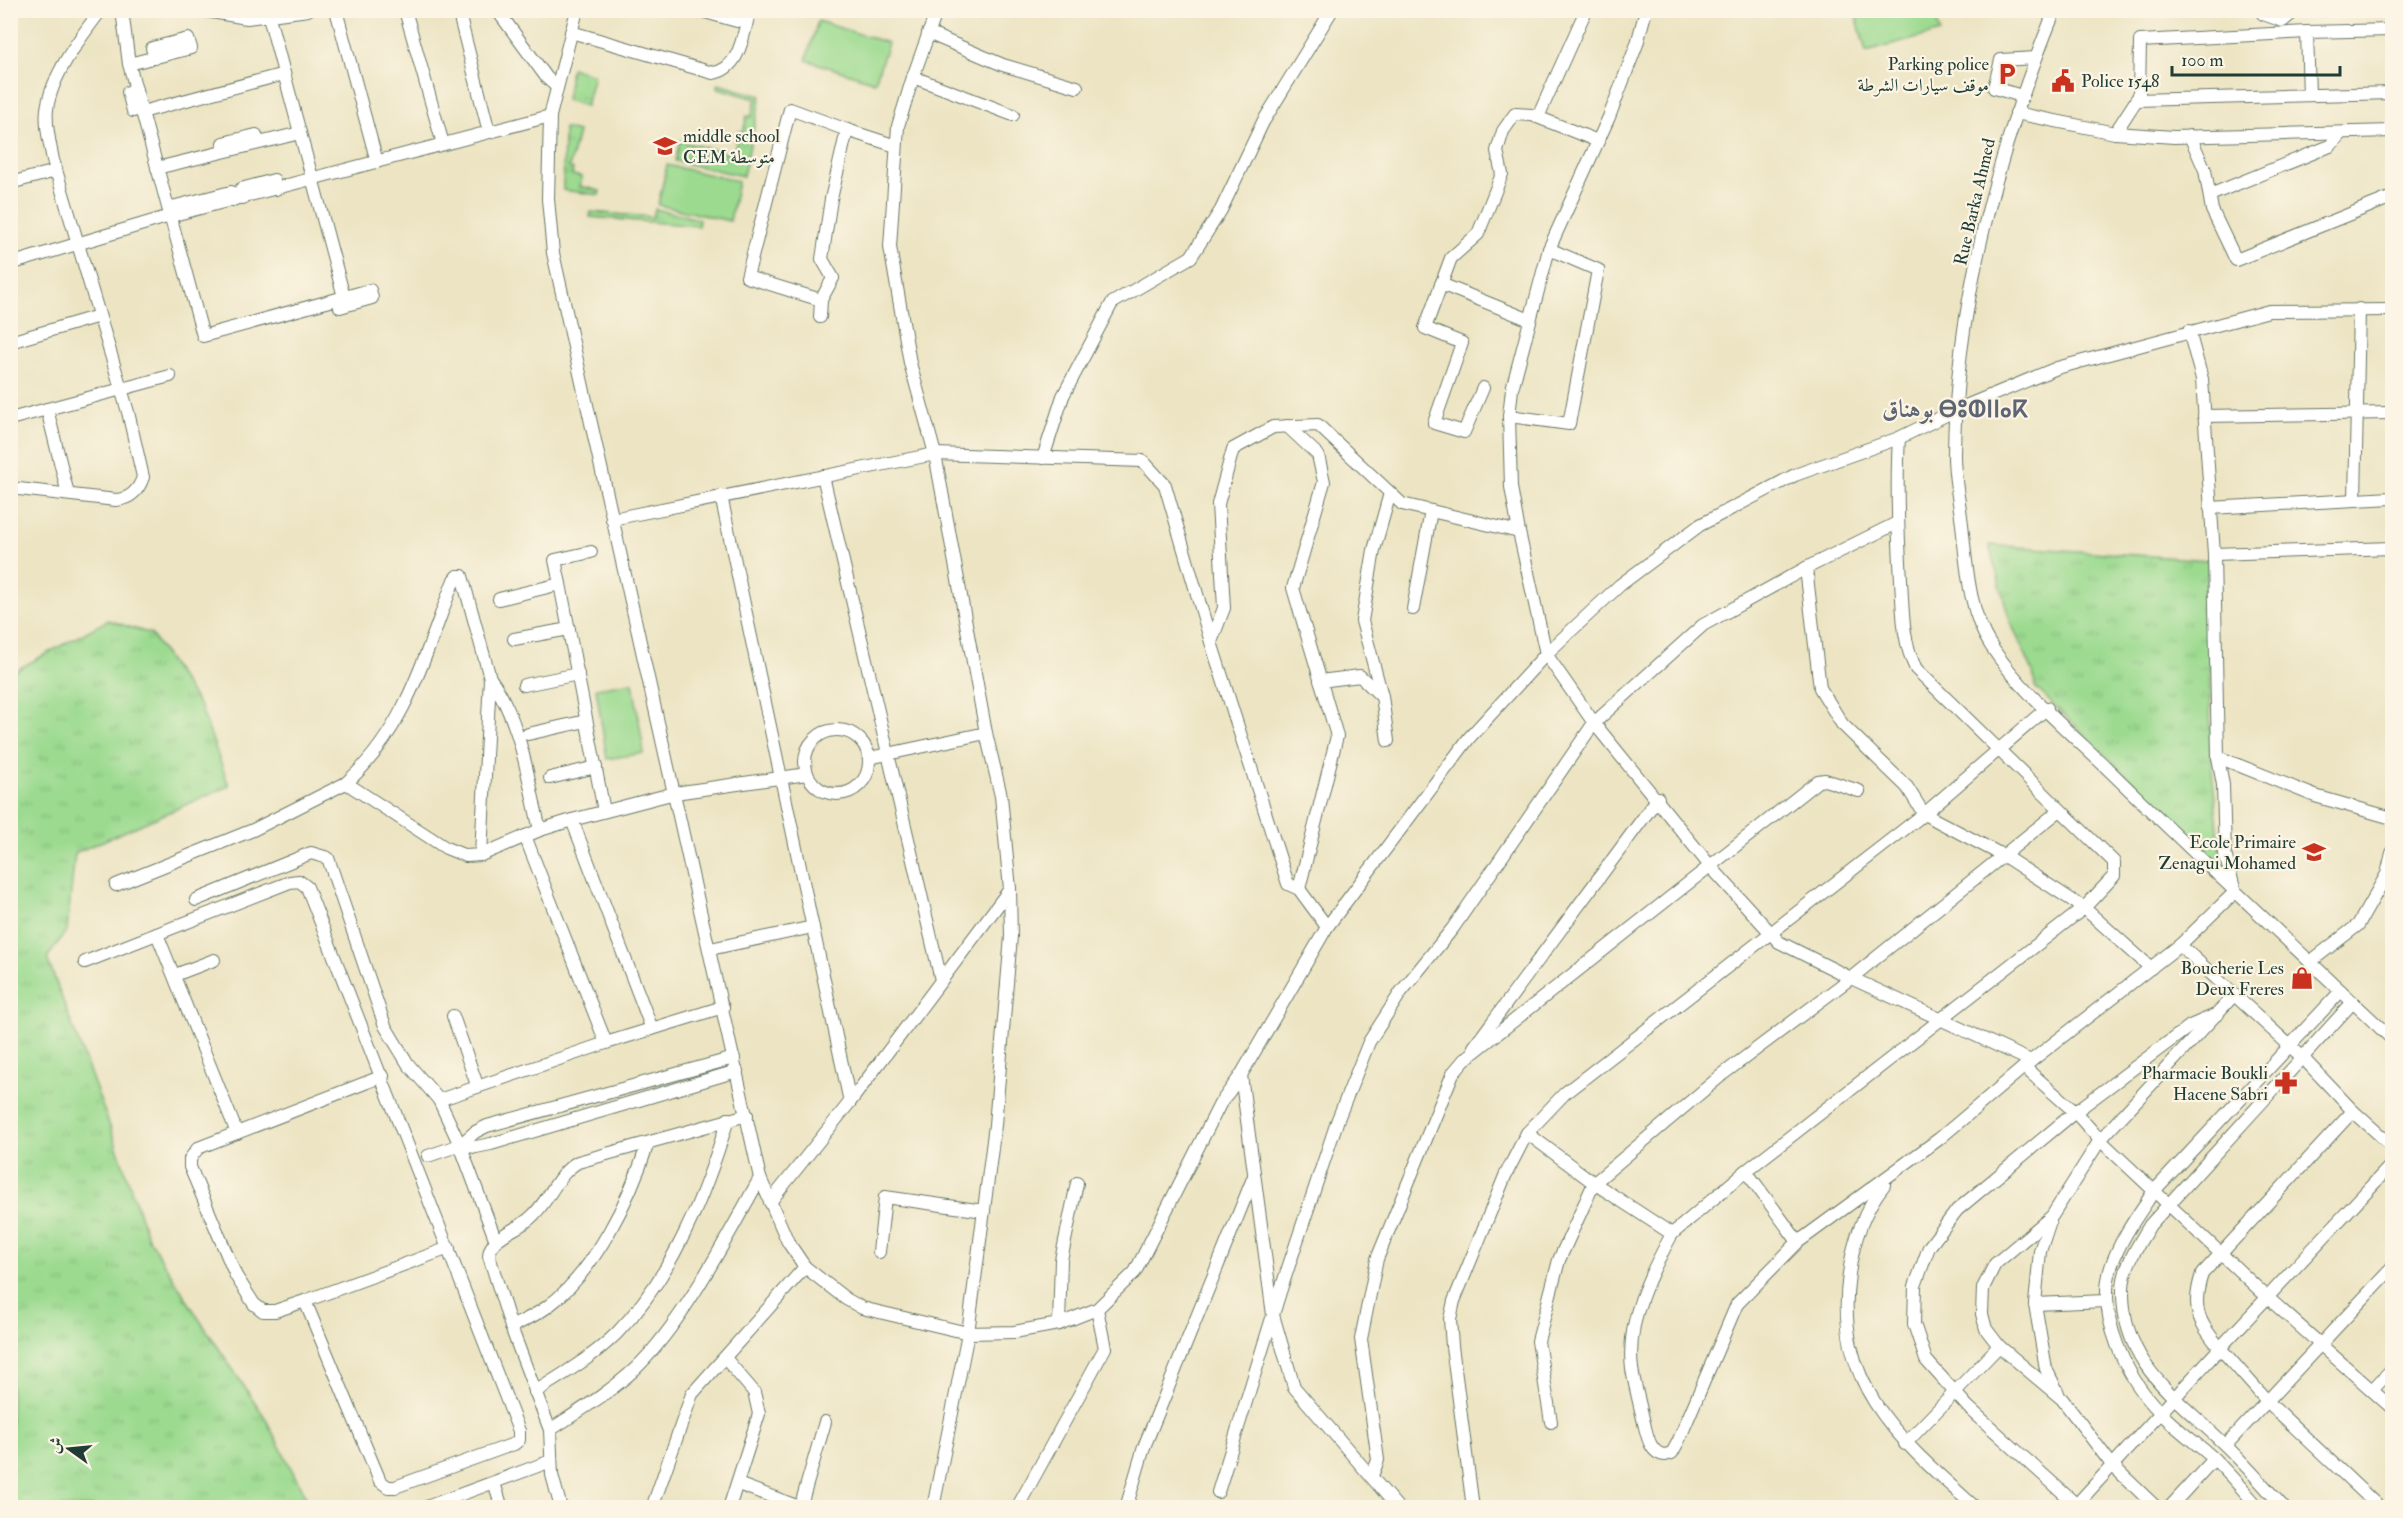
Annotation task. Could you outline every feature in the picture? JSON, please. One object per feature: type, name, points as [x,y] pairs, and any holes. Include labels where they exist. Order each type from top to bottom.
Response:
[{"type":"street","points":[[10,488],[126,499],[141,484],[143,477],[140,457],[121,389],[56,171],[48,128],[48,107],[69,58],[101,10]]},
{"type":"street","points":[[122,10],[130,69],[136,90],[128,92],[133,111],[169,105],[167,99],[230,82],[240,80],[242,86],[284,74]]},
{"type":"street","points":[[200,10],[224,16],[269,17],[308,10]]},
{"type":"street","points":[[336,10],[377,162]]},
{"type":"street","points":[[405,10],[443,144]]},
{"type":"street","points":[[458,10],[489,132]]},
{"type":"street","points":[[497,10],[547,78],[556,86]]},
{"type":"street","points":[[577,10],[550,116],[548,199],[553,253],[760,1178],[788,1242],[805,1267],[846,1299],[862,1308],[968,1333],[1014,1332],[1059,1324],[1097,1309],[1135,1272],[1220,1104],[1241,1075],[1328,927],[1469,738],[1546,654],[1620,585],[1700,525],[1795,475],[1899,438],[1956,410],[2057,368],[2269,311],[2392,310]]},
{"type":"street","points":[[698,10],[737,21],[740,10]]},
{"type":"street","points":[[571,32],[713,73],[726,69],[735,59],[750,10]]},
{"type":"street","points":[[933,1508],[968,1333],[995,1125],[1011,936],[1010,889],[1001,796],[986,733],[935,454],[910,363],[890,247],[898,126],[937,10]]},
{"type":"street","points":[[1043,458],[1063,396],[1112,303],[1191,257],[1221,210],[1263,122],[1332,10]]},
{"type":"street","points":[[1538,117],[1586,10]]},
{"type":"street","name":"Rue Barka Ahmed","points":[[2055,10],[2016,113],[1995,184],[1968,313],[1956,410],[1954,459],[1967,571],[1976,614],[1989,644],[2009,669],[2047,708],[2235,892],[2392,1040]]},
{"type":"street","points":[[2263,14],[2283,21],[2296,10]]},
{"type":"street","points":[[1641,12],[1637,44],[1598,141],[1549,249],[1512,389],[1509,416],[1511,487],[1546,654],[1594,723],[1658,798],[1711,867],[1779,942],[1941,1019],[2027,1064],[2100,1140],[2154,1191],[2267,1297],[2392,1408]]},
{"type":"street","points":[[142,110],[146,126],[138,128],[143,146],[151,144],[158,169],[175,232],[168,234],[172,250],[179,248],[183,261],[175,263],[181,283],[188,281],[192,296],[186,297],[191,318],[201,327],[341,298],[313,179],[269,17]]},
{"type":"street","points":[[2115,133],[2140,92],[2140,41],[2392,30]]},
{"type":"street","points":[[2307,32],[2309,95]]},
{"type":"street","points":[[928,33],[1003,65],[1077,87]]},
{"type":"street","points":[[130,69],[155,58]]},
{"type":"street","points":[[2022,96],[1995,88],[2001,60],[2036,58]]},
{"type":"street","points":[[913,76],[1013,114]]},
{"type":"street","points":[[2136,100],[2392,93]]},
{"type":"street","points":[[821,300],[747,277],[790,109],[896,146]]},
{"type":"street","points":[[2016,113],[2115,133],[2190,136],[2392,131]]},
{"type":"street","points":[[1483,388],[1464,432],[1434,423],[1462,343],[1425,328],[1451,258],[1478,234],[1502,174],[1497,151],[1503,131],[1515,114],[1538,117],[1598,141]]},
{"type":"street","points":[[10,264],[77,244],[167,205],[231,192],[238,199],[241,189],[274,180],[276,189],[550,116]]},
{"type":"street","points":[[820,317],[821,300],[832,278],[822,259],[831,199],[847,130]]},
{"type":"street","points":[[158,169],[256,135],[258,143],[300,133]]},
{"type":"street","points":[[2210,195],[2330,146],[2341,133]]},
{"type":"street","points":[[2190,136],[2205,170],[2212,210],[2236,260],[2392,197]]},
{"type":"street","points":[[10,183],[56,171]]},
{"type":"street","points":[[1509,416],[1569,424],[1598,270],[1549,249]]},
{"type":"street","points":[[1441,284],[1530,320]]},
{"type":"street","points":[[2355,500],[2359,309]]},
{"type":"street","points":[[10,342],[99,316]]},
{"type":"street","points":[[1899,438],[1897,523],[1906,650],[1916,669],[2114,862],[2116,869],[2114,876],[2084,908],[1746,1171],[1672,1234],[1645,1284],[1635,1326],[1632,1367],[1648,1440],[1655,1451],[1665,1455],[1672,1453],[1678,1442],[1737,1304],[1798,1242],[1939,1139],[2027,1064],[2180,945],[2235,892],[2225,854],[2223,784],[2218,757],[2214,554],[2202,379],[2189,331]]},
{"type":"street","points":[[10,419],[170,376]]},
{"type":"street","points":[[47,409],[68,494]]},
{"type":"street","points":[[2204,416],[2392,413]]},
{"type":"street","points":[[1211,642],[1224,608],[1218,504],[1233,449],[1273,427],[1318,425],[1402,504],[1519,532]]},
{"type":"street","points":[[1287,426],[1318,455],[1324,482],[1293,588],[1336,736],[1299,889]]},
{"type":"street","points":[[612,519],[935,454],[1143,461],[1165,485],[1211,642],[1288,884],[1299,889],[1328,927]]},
{"type":"street","points":[[823,476],[886,754],[941,980]]},
{"type":"street","points":[[1388,741],[1382,696],[1362,621],[1374,550],[1390,493]]},
{"type":"street","points":[[721,496],[850,1102]]},
{"type":"street","points":[[2210,508],[2392,498]]},
{"type":"street","points":[[1413,609],[1431,511]]},
{"type":"street","points":[[1218,1492],[1273,1315],[1338,1119],[1369,1042],[1401,992],[1453,928],[1594,723],[1703,625],[1806,568],[1897,523]]},
{"type":"street","points":[[2214,554],[2392,548]]},
{"type":"street","points":[[591,552],[555,560],[604,811]]},
{"type":"street","points":[[1806,568],[1820,688],[1842,724],[1907,787],[1924,814],[2004,856],[2084,908],[2151,968]]},
{"type":"street","points":[[116,885],[253,830],[346,783],[374,757],[387,740],[406,703],[457,576],[464,578],[490,678],[481,855]]},
{"type":"street","points":[[499,599],[560,585]]},
{"type":"street","points":[[514,639],[569,629]]},
{"type":"street","points":[[524,685],[578,674]]},
{"type":"street","points":[[1320,681],[1360,676],[1382,696]]},
{"type":"street","points":[[490,678],[500,691],[518,738],[540,830]]},
{"type":"street","points":[[1473,1508],[1450,1319],[1461,1279],[1505,1176],[1527,1133],[1565,1093],[1769,932],[1924,814],[2047,708]]},
{"type":"street","points":[[528,734],[586,721]]},
{"type":"street","points":[[829,731],[850,733],[859,739],[868,758],[864,778],[858,786],[839,794],[820,789],[807,774],[806,753],[819,736],[829,731]]},
{"type":"street","points":[[868,758],[986,733]]},
{"type":"street","points":[[2218,757],[2315,796],[2392,818]]},
{"type":"street","points":[[550,778],[596,767]]},
{"type":"street","points":[[346,783],[446,848],[466,856],[481,855],[540,830],[572,820],[675,793],[807,774]]},
{"type":"street","points":[[1464,1060],[1818,781],[1825,780],[1859,791]]},
{"type":"street","points":[[1372,1476],[1378,1460],[1362,1339],[1377,1259],[1454,1073],[1658,798]]},
{"type":"street","points":[[1551,1422],[1538,1341],[1559,1260],[1594,1183],[1723,1074],[1851,978],[2060,810]]},
{"type":"street","points":[[572,820],[652,1029]]},
{"type":"street","points":[[525,836],[606,1043]]},
{"type":"street","points":[[196,900],[311,853],[328,858],[385,1026],[408,1064],[439,1100],[460,1145],[496,1241]]},
{"type":"street","points":[[2310,962],[2358,926],[2390,876],[2392,853]]},
{"type":"street","points":[[85,963],[290,882],[304,883],[383,1076],[420,1159],[449,1248],[519,1431],[519,1440],[514,1444],[395,1487],[385,1486],[380,1481],[305,1301]]},
{"type":"street","points":[[770,1202],[850,1102],[1010,889]]},
{"type":"street","points":[[710,949],[813,927]]},
{"type":"street","points":[[157,934],[237,1133]]},
{"type":"street","points":[[2180,945],[2302,1057],[2353,1111],[2392,1146]]},
{"type":"street","points":[[175,975],[214,960]]},
{"type":"street","points":[[2259,1508],[2214,1459],[2160,1412],[2136,1381],[2120,1351],[2106,1301],[2111,1267],[2130,1227],[2154,1191],[2341,991]]},
{"type":"street","points":[[2157,1508],[2112,1465],[2062,1399],[2046,1369],[2035,1304],[2040,1251],[2052,1216],[2100,1140],[2234,995]]},
{"type":"street","points":[[2284,1508],[2226,1445],[2153,1378],[2137,1352],[2126,1318],[2123,1287],[2129,1263],[2150,1225],[2353,1002]]},
{"type":"street","points":[[439,1100],[477,1085],[723,1007]]},
{"type":"street","points":[[2218,1014],[2190,1026],[2075,1112],[1957,1210],[1929,1246],[1916,1286],[1914,1324],[1926,1360],[1955,1394],[2079,1506],[2112,1465],[2174,1396],[2392,1164]]},
{"type":"street","points":[[453,1016],[477,1085]]},
{"type":"street","points":[[420,1159],[460,1145],[475,1132],[487,1126],[734,1058]]},
{"type":"street","points":[[460,1145],[476,1147],[491,1144],[737,1071]]},
{"type":"street","points":[[1241,1075],[1273,1315],[1294,1387],[1398,1508]]},
{"type":"street","points":[[383,1076],[198,1148],[190,1159],[190,1167],[236,1276],[258,1308],[275,1311],[449,1248]]},
{"type":"street","points":[[2353,1111],[2202,1274],[2196,1307],[2207,1332],[2268,1402],[2380,1508]]},
{"type":"street","points":[[561,1508],[551,1461],[550,1430],[511,1327],[489,1256],[490,1248],[496,1241],[528,1220],[572,1165],[747,1115]]},
{"type":"street","points":[[535,1392],[596,1352],[640,1307],[663,1272],[689,1222],[728,1119]]},
{"type":"street","points":[[1527,1133],[1594,1183],[1672,1234]]},
{"type":"street","points":[[511,1327],[555,1300],[590,1261],[610,1230],[627,1196],[648,1143]]},
{"type":"street","points":[[1746,1171],[1798,1242]]},
{"type":"street","points":[[1126,1508],[1144,1447],[1255,1172]]},
{"type":"street","points":[[1894,1172],[1875,1196],[1852,1253],[1846,1291],[1848,1326],[1863,1381],[1880,1412],[1905,1444],[1976,1508]]},
{"type":"street","points":[[550,1430],[612,1389],[656,1344],[698,1284],[760,1178]]},
{"type":"street","points":[[1059,1324],[1061,1260],[1077,1183]]},
{"type":"street","points":[[879,1252],[885,1197],[984,1211]]},
{"type":"street","points":[[2052,1216],[1995,1264],[1983,1288],[1982,1314],[1986,1329],[1999,1346],[2062,1399]]},
{"type":"street","points":[[652,1508],[692,1394],[805,1267]]},
{"type":"street","points":[[2226,1445],[2392,1268]]},
{"type":"street","points":[[2035,1304],[2106,1301]]},
{"type":"street","points":[[1017,1508],[1105,1348],[1097,1309]]},
{"type":"street","points":[[1905,1444],[1999,1346]]},
{"type":"street","points":[[725,1358],[748,1383],[758,1403],[756,1425],[729,1508]]},
{"type":"street","points":[[2373,1389],[2392,1368]]},
{"type":"street","points":[[738,1484],[801,1507],[825,1422]]},
{"type":"street","points":[[2169,1508],[2214,1459]]},
{"type":"street","points":[[424,1508],[440,1505],[551,1461]]},
{"type":"street","points":[[494,1483],[502,1508]]},
{"type":"green space","points":[[1855,11],[1934,11],[1940,32],[1866,52]]},
{"type":"green space","points":[[818,21],[888,43],[875,82],[806,60]]},
{"type":"green space","points":[[571,68],[594,75],[586,106],[566,100]]},
{"type":"green space","points":[[718,84],[761,96],[743,176],[675,161],[680,141],[733,155],[739,131],[743,132],[747,116],[751,117],[756,99],[718,88]]},
{"type":"green space","points":[[564,128],[578,132],[569,168],[573,169],[572,175],[582,177],[580,186],[600,191],[599,195],[563,190]]},
{"type":"green space","points":[[667,165],[738,181],[730,221],[658,205]]},
{"type":"green space","points":[[655,209],[699,219],[698,226],[590,217],[591,212],[653,217]]},
{"type":"green space","points":[[1989,545],[2208,560],[2211,759],[2222,868],[2035,687],[2033,672],[2010,621]]},
{"type":"green space","points":[[108,620],[151,634],[201,708],[229,786],[75,853],[67,930],[47,958],[112,1132],[147,1236],[264,1416],[311,1507],[11,1507],[11,673]]},
{"type":"green space","points":[[633,682],[644,753],[607,759],[596,688]]},
{"type":"place","name":"Parking police موقف سيارات الشرطة","points":[[2007,74]]},
{"type":"place","name":"Police 1548","points":[[2063,81]]},
{"type":"place","name":"middle school CEM متوسطة","points":[[665,146]]},
{"type":"place","name":"Ecole Primaire Zenagui Mohamed","points":[[2314,852]]},
{"type":"place","name":"Boucherie Les Deux Freres","points":[[2302,978]]},
{"type":"place","name":"Pharmacie Boukli Hacene Sabri","points":[[2286,1083]]},
{"type":"district","name":"بوهناق ⴱⵓⵀⵏⵏⴰⴽ","points":[[1955,409]]}]
